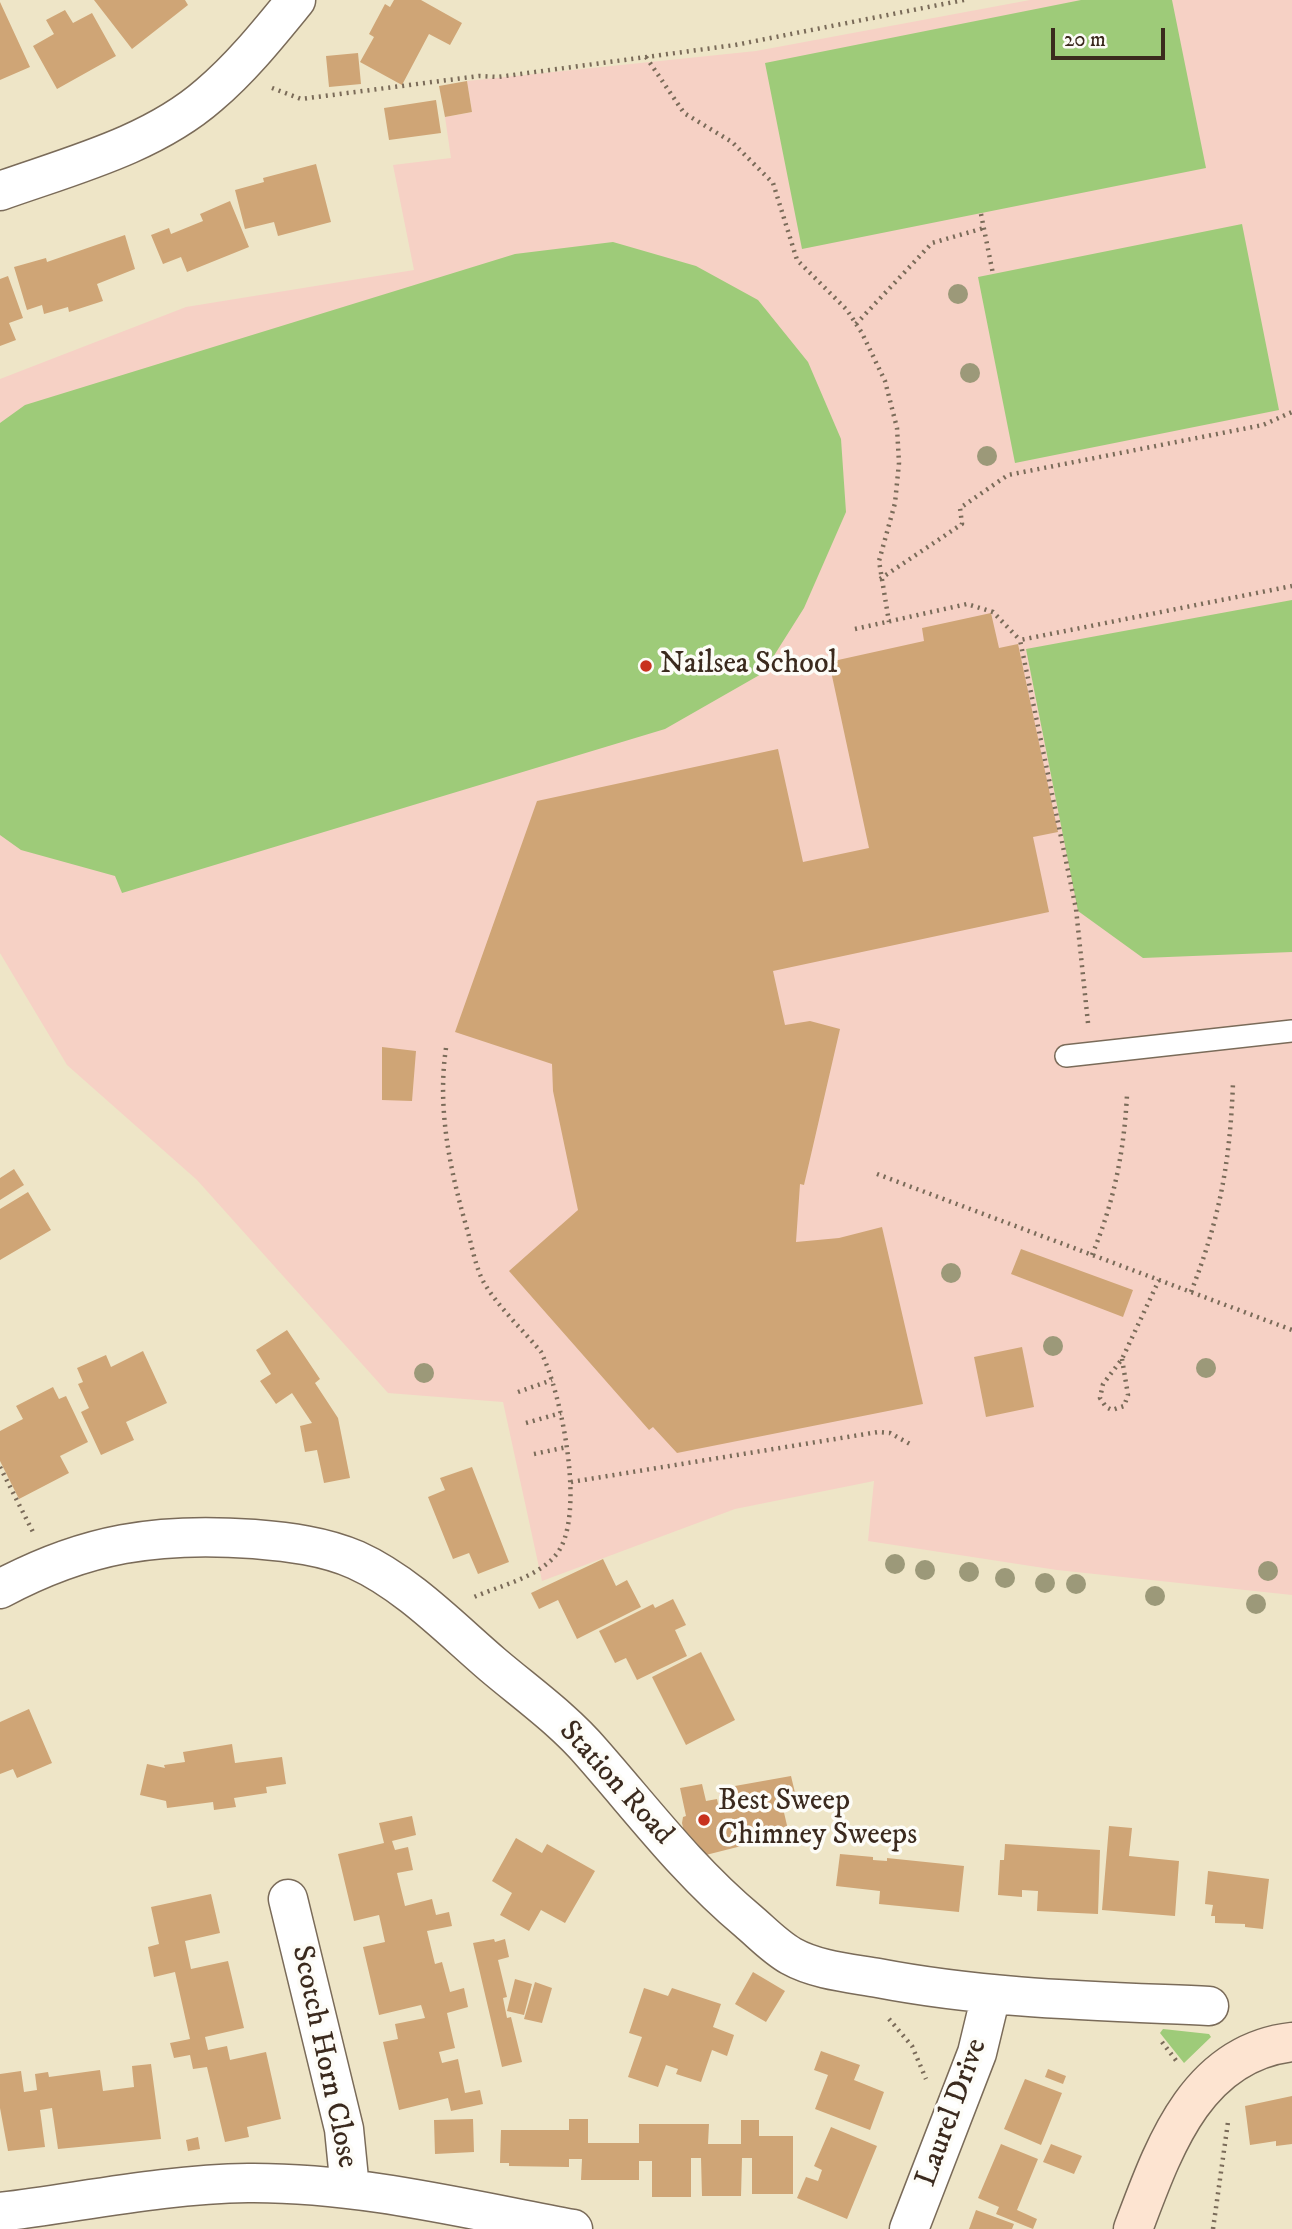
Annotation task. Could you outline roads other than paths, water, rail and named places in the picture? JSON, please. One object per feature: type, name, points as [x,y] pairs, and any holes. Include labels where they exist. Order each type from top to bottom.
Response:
[{"type":"street","points":[[0,191],[90,159],[153,131],[191,109],[232,73],[296,0]]},
{"type":"street","name":"Station Road","points":[[0,1589],[50,1563],[122,1543],[156,1537],[272,1540],[317,1547],[357,1561],[433,1614],[575,1735],[673,1849],[737,1912],[785,1953],[839,1971],[928,1988],[991,1995],[1209,2006]]},
{"type":"street","name":"Scotch Horn Close","points":[[283,1919],[344,2129],[349,2189]]},
{"type":"street","name":"Laurel Drive","points":[[909,2229],[977,2053],[991,1995]]},
{"type":"street","points":[[1133,2229],[1171,2137],[1214,2078],[1253,2051],[1292,2042]]},
{"type":"street","points":[[0,2212],[215,2185],[272,2183],[349,2189],[573,2229]]},
{"type":"lane","points":[[1066,1056],[1292,1031]]},
{"type":"place","name":"Nailsea School","points":[[646,666]]},
{"type":"place","name":"Best Sweep Chimney Sweeps","points":[[704,1820]]}]
